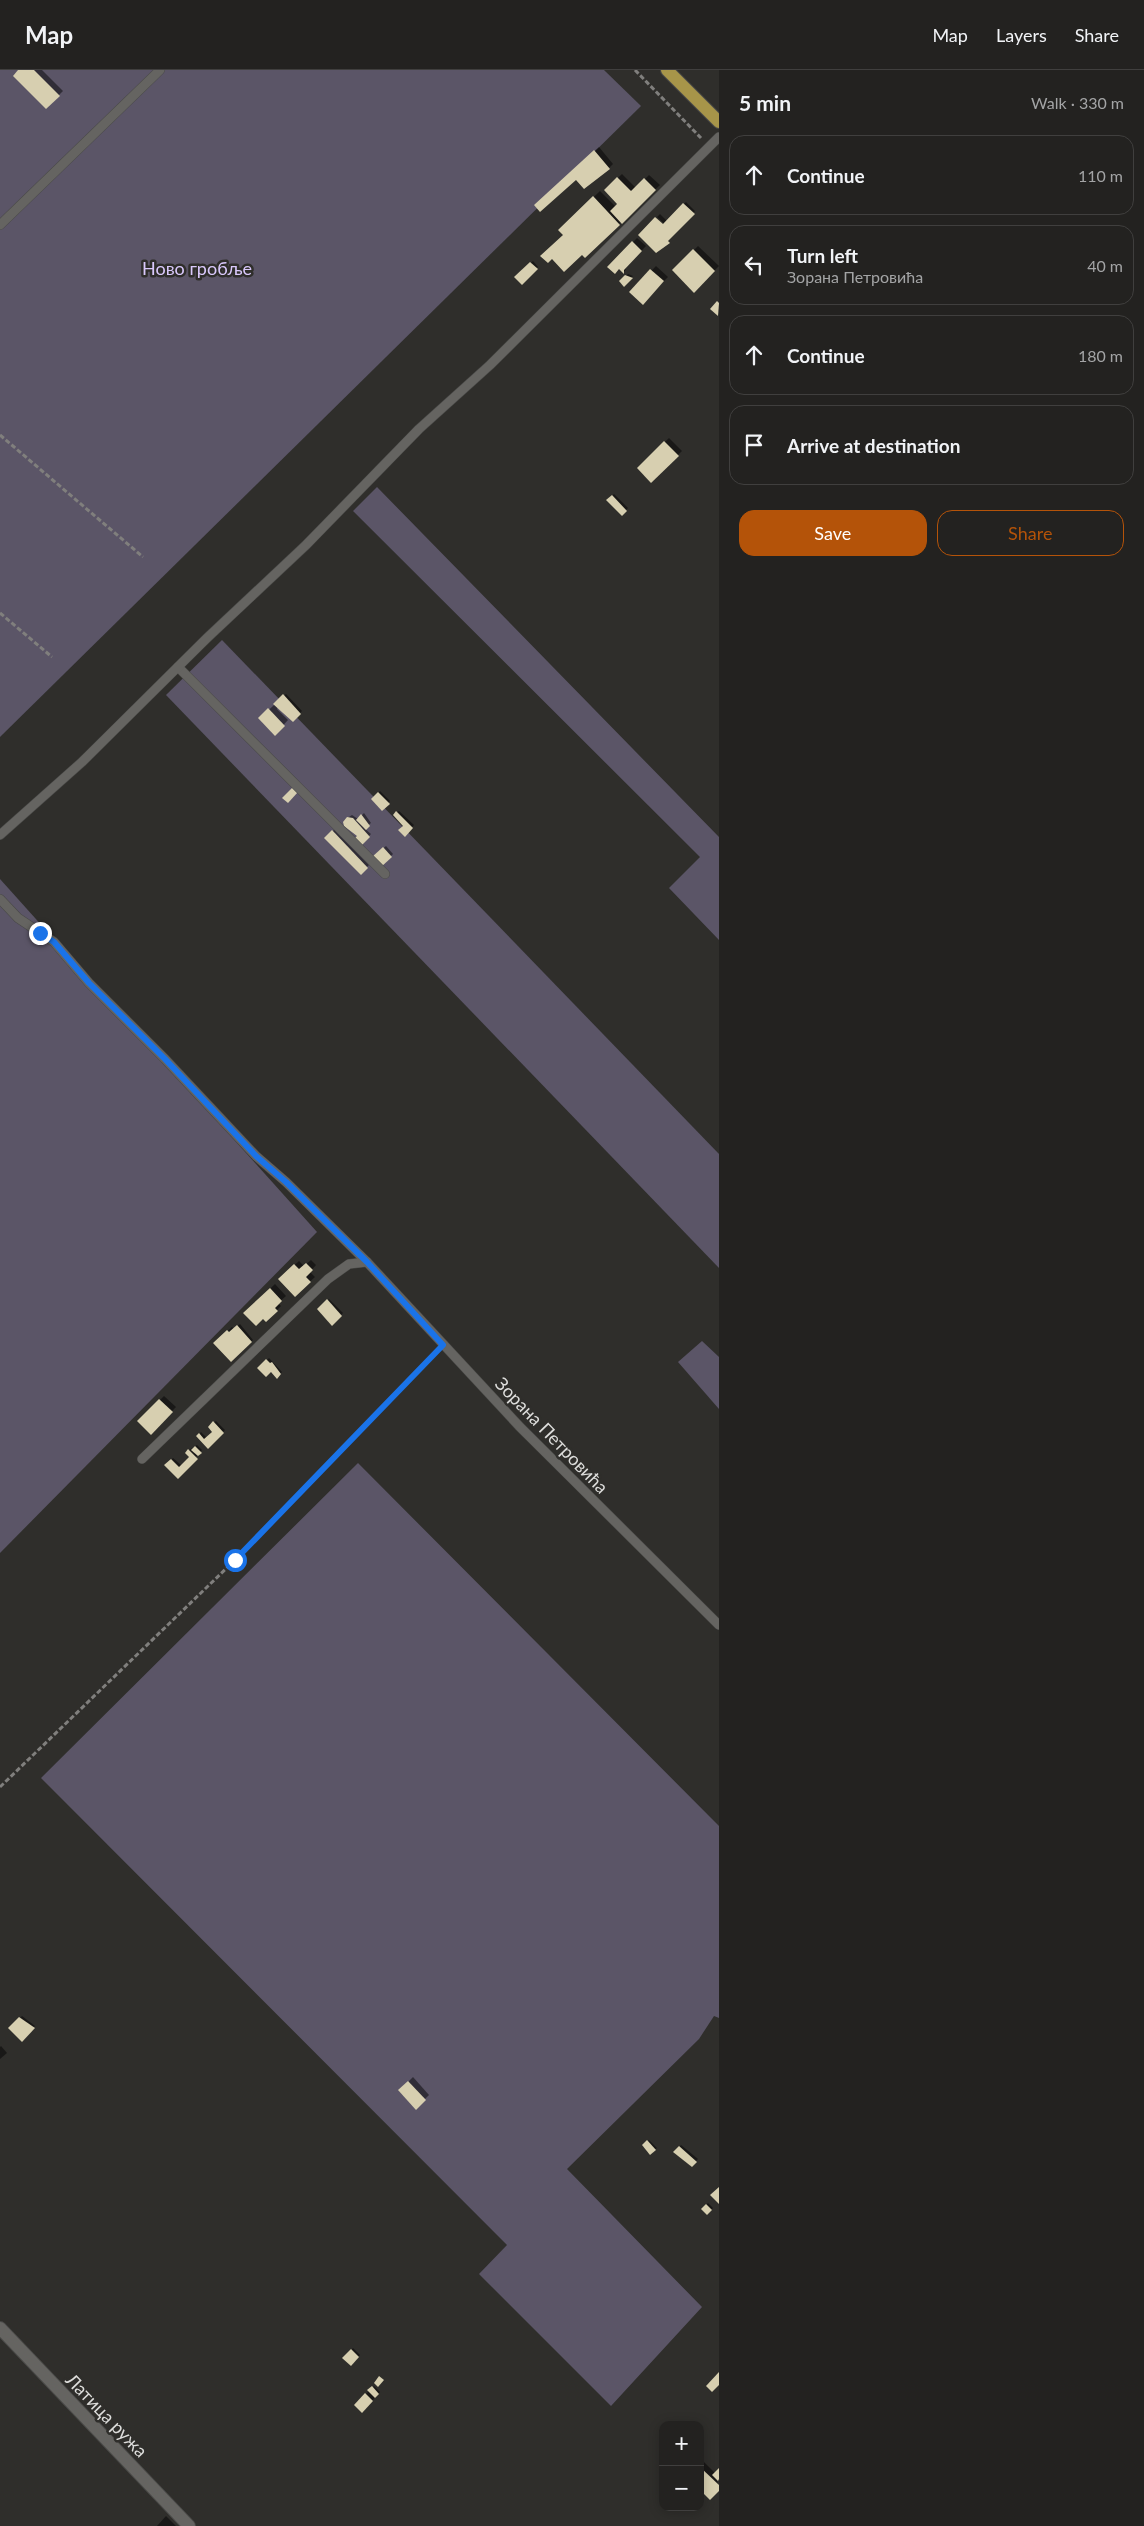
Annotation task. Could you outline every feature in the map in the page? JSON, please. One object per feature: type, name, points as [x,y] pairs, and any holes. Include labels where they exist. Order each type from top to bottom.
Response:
[{"type":"main road","points":[[668,70],[719,122]]},
{"type":"street","name":"Латица ружа","points":[[0,2328],[189,2526]]},
{"type":"lane","points":[[0,225],[160,70]]},
{"type":"lane","points":[[0,835],[82,762],[306,545],[419,429],[490,365],[719,137]]},
{"type":"lane","points":[[178,667],[385,874]]},
{"type":"lane","name":"Зорана Петровића","points":[[0,899],[18,918],[54,942],[89,983],[165,1059],[256,1156],[286,1182],[367,1262],[443,1345],[576,1483],[719,1625]]},
{"type":"lane","points":[[142,1459],[328,1279],[349,1264],[367,1262]]},
{"type":"path","points":[[635,70],[709,146]]},
{"type":"path","points":[[0,435],[143,557]]},
{"type":"path","points":[[0,613],[52,657]]},
{"type":"path","points":[[0,1787],[235,1560],[443,1345]]},
{"type":"green space","name":"Ново гробље","points":[[0,70],[604,70],[641,106],[0,737]]},
{"type":"green space","points":[[377,487],[719,837],[719,940],[669,888],[700,857],[353,511]]},
{"type":"green space","points":[[222,640],[719,1154],[719,1268],[166,695]]},
{"type":"green space","points":[[0,879],[317,1232],[0,1553]]},
{"type":"green space","points":[[702,1341],[719,1357],[719,1409],[678,1362]]},
{"type":"green space","points":[[358,1463],[719,1826],[719,2018],[714,2016],[699,2039],[567,2169],[702,2307],[611,2406],[479,2274],[507,2245],[41,1778]]},
{"type":"building","points":[[18,70],[34,70],[60,96],[46,109],[13,76]]},
{"type":"building","points":[[594,150],[610,169],[584,189],[576,180],[540,212],[534,205]]},
{"type":"building","points":[[617,177],[631,191],[644,178],[656,190],[622,224],[610,211],[617,204],[604,190]]},
{"type":"building","points":[[593,196],[620,225],[585,258],[582,255],[564,272],[552,259],[548,263],[540,256],[563,235],[558,230]]},
{"type":"building","points":[[683,203],[695,214],[668,241],[670,243],[656,253],[638,235],[655,217],[663,224]]},
{"type":"building","points":[[632,241],[642,251],[624,270],[624,274],[619,269],[615,274],[607,267]]},
{"type":"building","points":[[693,249],[715,271],[694,293],[672,270]]},
{"type":"building","points":[[530,262],[538,269],[522,285],[514,277]]},
{"type":"building","points":[[650,269],[664,281],[643,305],[629,292]]},
{"type":"building","points":[[625,275],[633,278],[624,287],[619,281]]},
{"type":"building","points":[[717,301],[719,303],[718,316],[710,309]]},
{"type":"building","points":[[664,441],[679,456],[651,483],[637,468]]},
{"type":"building","points":[[612,495],[627,511],[622,516],[606,500]]},
{"type":"building","points":[[283,694],[301,714],[293,722],[273,704]]},
{"type":"building","points":[[268,708],[285,726],[275,736],[258,718]]},
{"type":"building","points":[[293,787],[298,792],[288,803],[282,798]]},
{"type":"building","points":[[378,792],[390,804],[382,811],[371,799]]},
{"type":"building","points":[[396,811],[413,828],[405,837],[398,830],[403,826],[393,815]]},
{"type":"building","points":[[361,814],[370,826],[366,830],[356,820]]},
{"type":"building","points":[[347,817],[353,818],[370,837],[362,845],[355,838],[357,836],[344,826],[343,822]]},
{"type":"building","points":[[332,830],[368,868],[361,875],[324,838]]},
{"type":"building","points":[[383,847],[392,857],[381,867],[372,857]]},
{"type":"building","points":[[306,1263],[313,1270],[306,1277],[311,1282],[295,1297],[278,1279],[294,1264],[299,1269]]},
{"type":"building","points":[[270,1288],[282,1301],[275,1308],[278,1311],[266,1322],[263,1319],[256,1326],[243,1313]]},
{"type":"building","points":[[327,1299],[342,1316],[332,1326],[317,1309]]},
{"type":"building","points":[[237,1325],[252,1342],[231,1362],[213,1343],[227,1330],[229,1332]]},
{"type":"building","points":[[266,1359],[270,1363],[272,1362],[281,1374],[277,1379],[271,1372],[266,1377],[257,1368]]},
{"type":"building","points":[[159,1399],[173,1412],[151,1435],[137,1421]]},
{"type":"building","points":[[213,1421],[224,1433],[208,1449],[196,1436],[199,1433],[204,1439],[212,1432],[208,1427]]},
{"type":"building","points":[[195,1446],[202,1453],[198,1456],[191,1450]]},
{"type":"building","points":[[188,1449],[198,1459],[178,1479],[164,1465],[171,1459],[179,1467],[189,1457],[185,1453]]},
{"type":"building","points":[[19,2017],[35,2028],[22,2042],[8,2028]]},
{"type":"building","points":[[408,2081],[426,2100],[416,2110],[398,2090]]},
{"type":"building","points":[[647,2140],[656,2150],[650,2155],[642,2145]]},
{"type":"building","points":[[679,2146],[697,2162],[692,2167],[673,2152]]},
{"type":"building","points":[[719,2187],[719,2204],[710,2195]]},
{"type":"building","points":[[706,2204],[712,2210],[707,2215],[701,2209]]},
{"type":"building","points":[[351,2349],[359,2357],[351,2366],[342,2358]]},
{"type":"building","points":[[719,2372],[719,2385],[712,2392],[706,2386]]},
{"type":"building","points":[[379,2376],[384,2380],[378,2387],[374,2383]]},
{"type":"building","points":[[372,2386],[379,2394],[375,2398],[367,2390]]},
{"type":"building","points":[[365,2393],[373,2401],[362,2413],[354,2405]]},
{"type":"building","points":[[719,2468],[719,2479],[718,2481],[712,2475]]},
{"type":"building","points":[[704,2471],[719,2485],[719,2491],[710,2500],[704,2494]]},
{"type":"route","points":[[40,933],[54,942],[89,983],[165,1059],[214,1113],[256,1156],[286,1182],[367,1262],[443,1345],[235,1560]]}]
